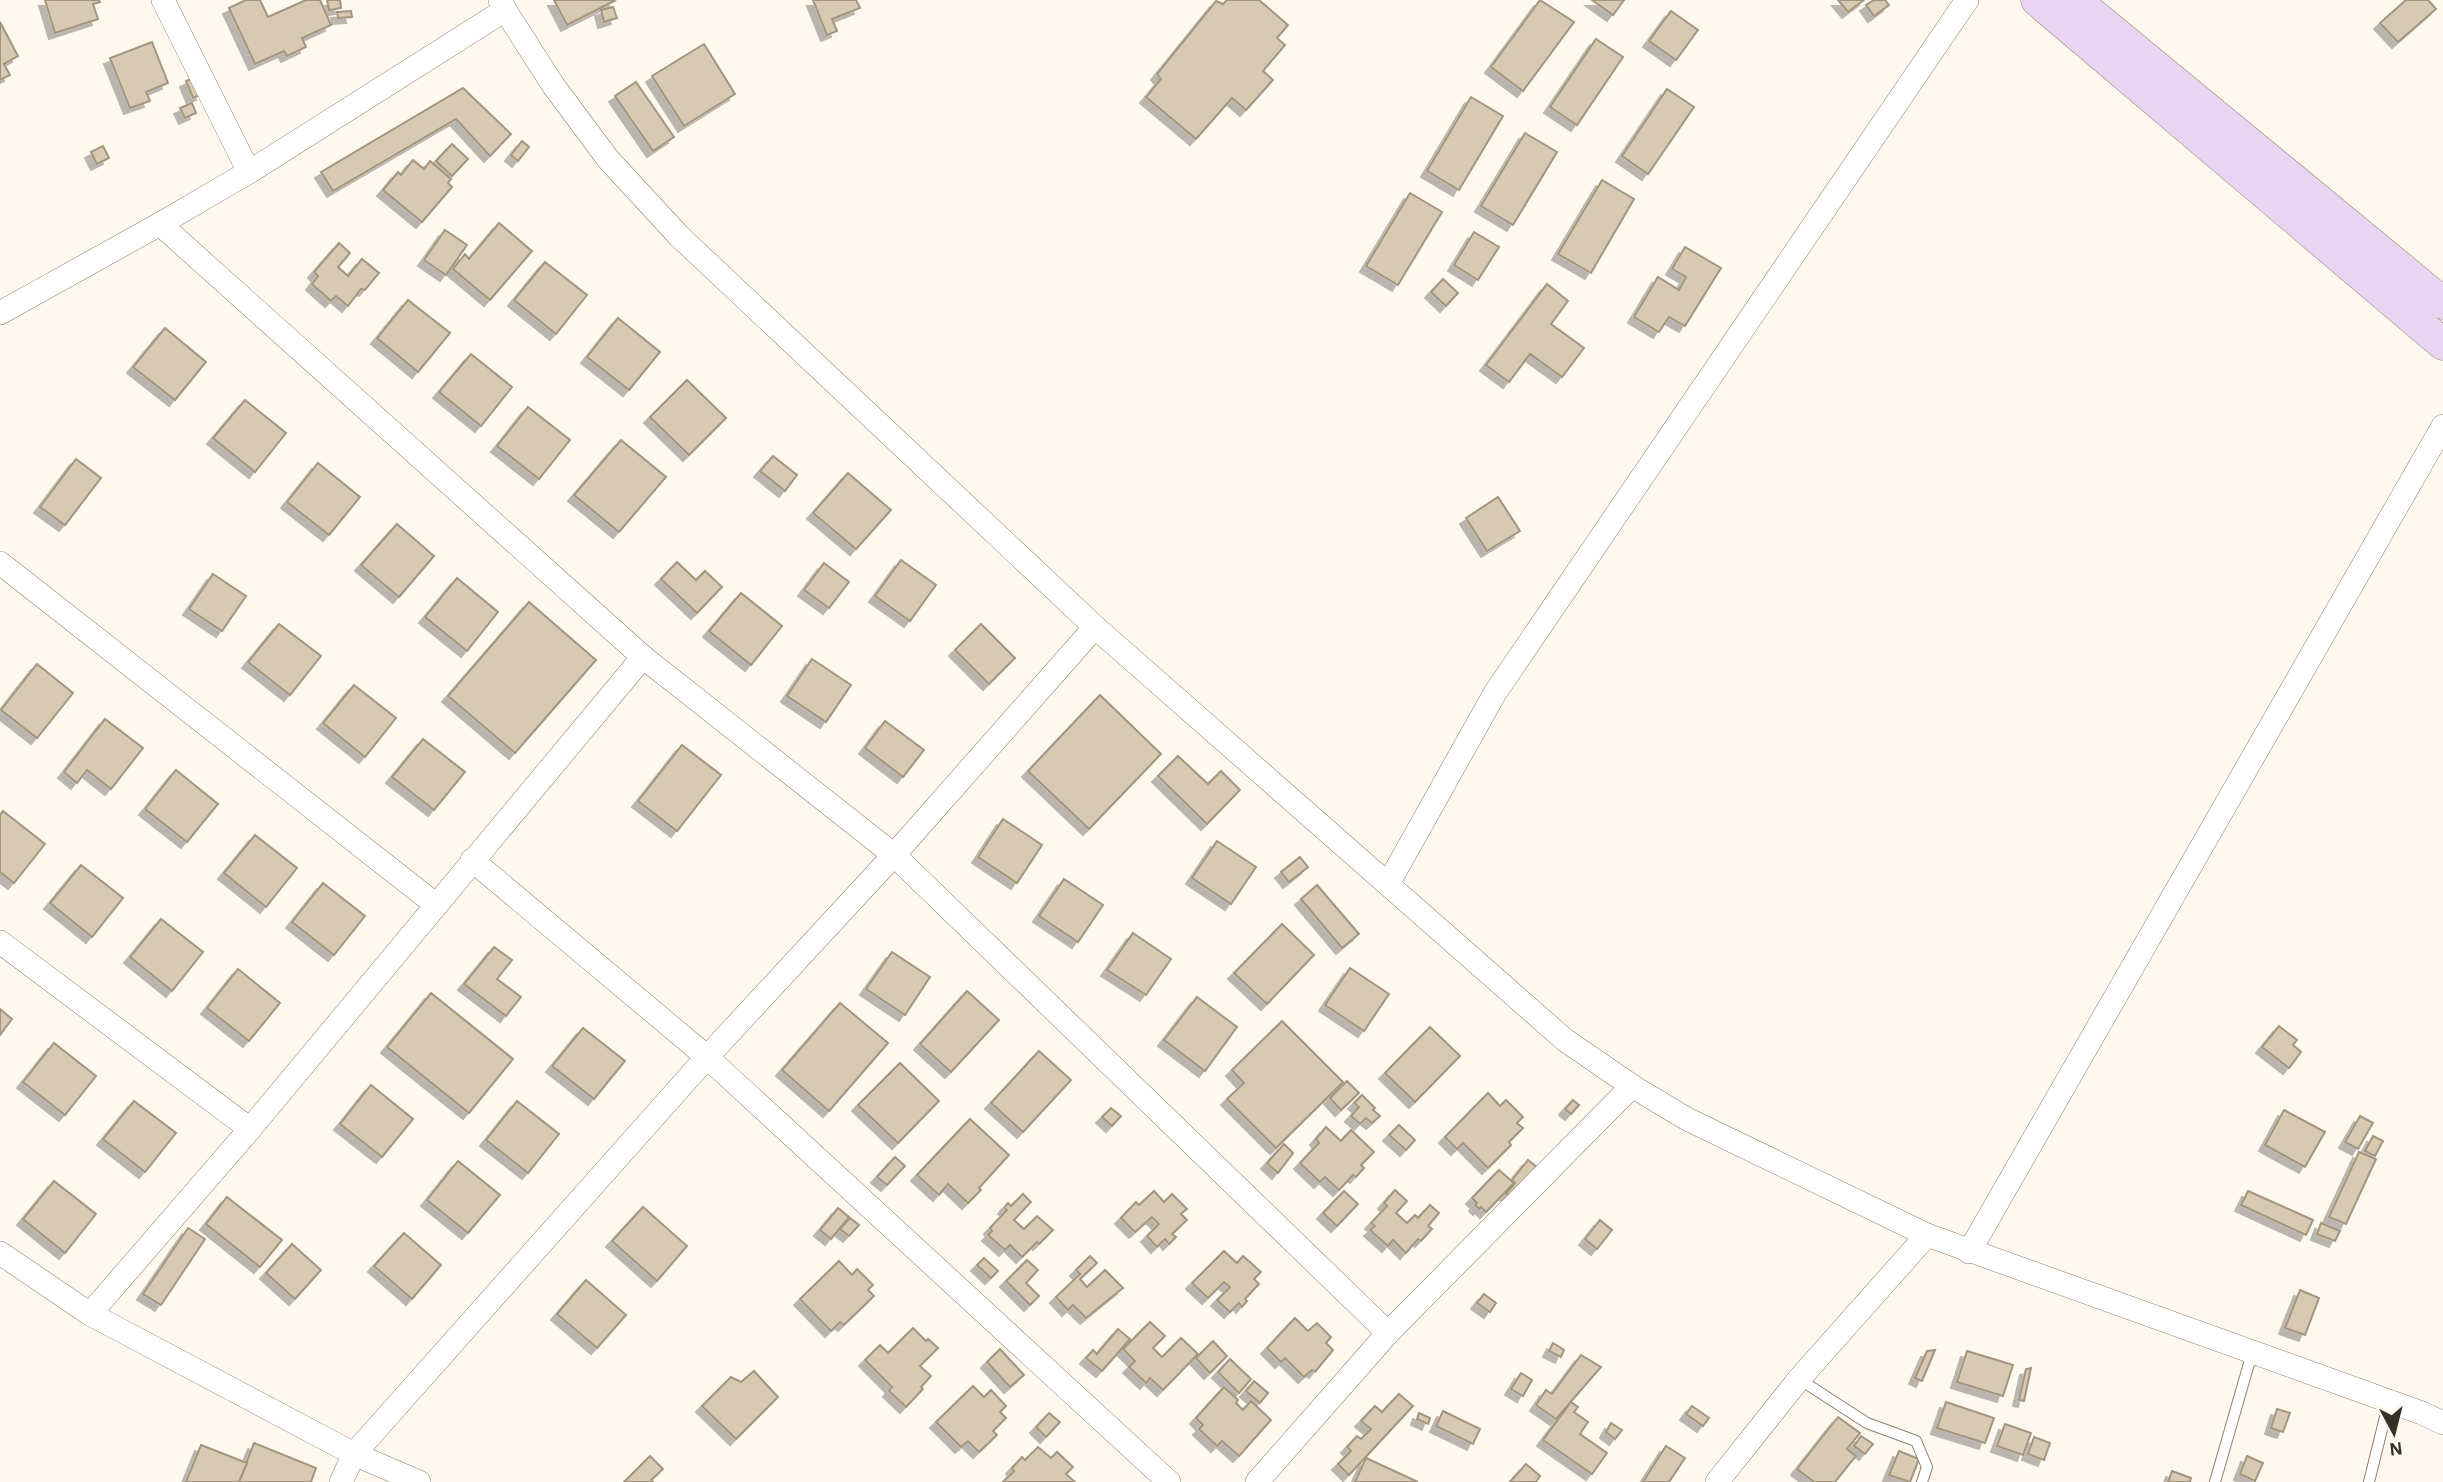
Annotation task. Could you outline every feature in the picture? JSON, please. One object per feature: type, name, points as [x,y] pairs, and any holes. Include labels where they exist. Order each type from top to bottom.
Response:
[{"type":"street","points":[[163,0],[249,172]]},
{"type":"street","points":[[1388,884],[1495,693],[1968,0]]},
{"type":"street","points":[[2037,0],[2443,344]]},
{"type":"street","points":[[2075,0],[2443,303]]},
{"type":"street","points":[[0,313],[249,172],[502,5],[553,85],[608,159],[679,236],[1095,627],[1565,1040],[1686,1119],[1927,1236],[2252,1353],[2432,1414],[2443,1423]]},
{"type":"street","points":[[160,224],[643,657],[894,855],[1388,1333]]},
{"type":"street","points":[[1969,1252],[2443,425]]},
{"type":"street","points":[[0,563],[435,904]]},
{"type":"street","points":[[341,1482],[354,1454],[707,1057],[894,855],[1095,627]]},
{"type":"street","points":[[90,1314],[250,1129],[643,657]]},
{"type":"street","points":[[472,860],[707,1057],[1169,1482]]},
{"type":"street","points":[[0,942],[250,1129]]},
{"type":"street","points":[[1257,1482],[1388,1333],[1632,1086]]},
{"type":"street","points":[[1717,1482],[1798,1379],[1927,1236]]},
{"type":"street","points":[[0,1253],[90,1314],[354,1454],[419,1482]]},
{"type":"lane","points":[[2215,1482],[2252,1353]]},
{"type":"lane","points":[[1798,1379],[1867,1423],[1916,1441],[1927,1467],[1922,1482]]},
{"type":"lane","points":[[2369,1482],[2389,1401]]},
{"type":"building","points":[[45,0],[99,0],[100,2],[93,4],[98,19],[55,33]]},
{"type":"building","points":[[246,0],[260,0],[268,17],[306,0],[320,0],[331,25],[302,38],[306,47],[287,56],[284,51],[255,64],[229,8]]},
{"type":"building","points":[[327,0],[340,0],[341,8],[329,10]]},
{"type":"building","points":[[554,0],[616,0],[567,25]]},
{"type":"building","points":[[813,0],[856,0],[860,8],[832,19],[837,31],[827,35]]},
{"type":"building","points":[[1227,0],[1259,0],[1288,25],[1277,38],[1285,45],[1263,71],[1273,80],[1246,110],[1232,98],[1196,139],[1146,97],[1161,79],[1157,74],[1216,1],[1223,4]]},
{"type":"building","points":[[1540,0],[1574,22],[1523,91],[1491,67]]},
{"type":"building","points":[[1592,0],[1624,0],[1613,15]]},
{"type":"building","points":[[1838,0],[1864,0],[1848,12]]},
{"type":"building","points":[[1874,0],[1885,0],[1889,5],[1874,16],[1866,5]]},
{"type":"building","points":[[2406,0],[2428,0],[2436,9],[2398,42],[2380,23]]},
{"type":"building","points":[[613,7],[617,18],[604,22],[601,10]]},
{"type":"building","points":[[351,11],[352,17],[338,18],[337,12]]},
{"type":"building","points":[[1671,11],[1698,30],[1676,60],[1649,41]]},
{"type":"building","points":[[0,22],[18,56],[4,64],[10,75],[0,80]]},
{"type":"building","points":[[1596,39],[1623,57],[1577,125],[1550,107]]},
{"type":"building","points":[[152,42],[168,83],[146,92],[150,101],[130,108],[110,58]]},
{"type":"building","points":[[704,44],[735,94],[684,126],[652,76]]},
{"type":"building","points":[[195,77],[202,94],[193,98],[186,81]]},
{"type":"building","points":[[636,82],[674,137],[653,151],[615,96]]},
{"type":"building","points":[[463,88],[511,134],[490,156],[456,119],[333,191],[321,172]]},
{"type":"building","points":[[1667,89],[1694,107],[1648,174],[1622,156]]},
{"type":"building","points":[[1471,97],[1503,116],[1459,190],[1427,171]]},
{"type":"building","points":[[192,103],[196,113],[185,118],[180,108]]},
{"type":"building","points":[[1525,133],[1557,152],[1513,225],[1481,206]]},
{"type":"building","points":[[522,141],[529,147],[518,161],[511,155]]},
{"type":"building","points":[[452,144],[468,159],[452,176],[436,161]]},
{"type":"building","points":[[103,146],[109,158],[97,164],[91,152]]},
{"type":"building","points":[[413,160],[424,169],[430,161],[451,179],[448,183],[452,187],[422,222],[383,190],[398,172],[401,175]]},
{"type":"building","points":[[1602,180],[1634,199],[1591,273],[1558,254]]},
{"type":"building","points":[[1410,193],[1442,212],[1398,285],[1366,266]]},
{"type":"building","points":[[499,223],[532,251],[490,300],[453,269],[465,254],[469,259]]},
{"type":"building","points":[[445,230],[467,245],[446,275],[424,260]]},
{"type":"building","points":[[1474,232],[1499,247],[1478,280],[1454,265]]},
{"type":"building","points":[[339,243],[350,253],[338,267],[348,276],[362,259],[379,273],[365,290],[361,289],[348,306],[336,296],[331,301],[312,284],[318,276],[314,272]]},
{"type":"building","points":[[1685,247],[1721,268],[1685,326],[1669,317],[1659,332],[1634,317],[1658,277],[1679,290],[1686,277],[1672,269]]},
{"type":"building","points":[[545,262],[587,295],[556,334],[514,300]]},
{"type":"building","points":[[1443,279],[1458,293],[1446,306],[1431,292]]},
{"type":"building","points":[[1547,284],[1568,301],[1551,324],[1584,348],[1562,377],[1530,354],[1509,382],[1486,365]]},
{"type":"building","points":[[408,300],[450,333],[418,372],[377,338]]},
{"type":"building","points":[[618,318],[660,352],[629,390],[587,357]]},
{"type":"building","points":[[165,328],[206,362],[175,400],[133,367]]},
{"type":"building","points":[[471,354],[512,387],[481,426],[439,392]]},
{"type":"building","points":[[687,380],[726,418],[689,455],[650,417]]},
{"type":"building","points":[[245,400],[286,433],[255,472],[213,438]]},
{"type":"building","points":[[528,407],[570,440],[539,479],[497,446]]},
{"type":"building","points":[[621,440],[666,477],[619,532],[574,495]]},
{"type":"building","points":[[773,456],[797,475],[785,491],[760,471]]},
{"type":"building","points":[[76,459],[101,478],[65,525],[40,507]]},
{"type":"building","points":[[318,463],[360,497],[329,535],[287,502]]},
{"type":"building","points":[[848,473],[891,510],[856,549],[813,513]]},
{"type":"building","points":[[1498,497],[1520,531],[1487,551],[1466,518]]},
{"type":"building","points":[[397,524],[434,556],[399,597],[361,565]]},
{"type":"building","points":[[901,560],[936,585],[910,621],[875,596]]},
{"type":"building","points":[[677,562],[696,580],[705,571],[722,587],[697,613],[661,579]]},
{"type":"building","points":[[824,563],[849,582],[829,608],[804,590]]},
{"type":"building","points":[[213,574],[246,596],[222,631],[189,609]]},
{"type":"building","points":[[457,578],[498,612],[467,651],[425,617]]},
{"type":"building","points":[[741,593],[782,626],[751,665],[709,631]]},
{"type":"building","points":[[529,602],[596,660],[515,753],[448,696]]},
{"type":"building","points":[[279,624],[321,656],[290,695],[248,662]]},
{"type":"building","points":[[981,624],[1015,658],[989,684],[955,650]]},
{"type":"building","points":[[812,659],[851,685],[826,722],[787,696]]},
{"type":"building","points":[[37,664],[73,693],[37,738],[1,710]]},
{"type":"building","points":[[354,685],[396,718],[365,757],[323,723]]},
{"type":"building","points":[[1100,695],[1161,754],[1089,829],[1028,771]]},
{"type":"building","points":[[105,719],[143,748],[111,789],[87,770],[77,783],[64,772]]},
{"type":"building","points":[[885,721],[924,750],[903,777],[865,748]]},
{"type":"building","points":[[423,739],[465,772],[434,810],[392,777]]},
{"type":"building","points":[[682,745],[721,775],[677,831],[638,801]]},
{"type":"building","points":[[1178,756],[1208,784],[1221,771],[1240,790],[1207,824],[1158,776]]},
{"type":"building","points":[[176,770],[218,804],[187,842],[145,809]]},
{"type":"building","points":[[3,811],[45,844],[14,883],[0,872],[0,815]]},
{"type":"building","points":[[1003,819],[1042,845],[1017,883],[978,857]]},
{"type":"building","points":[[255,835],[297,868],[266,907],[224,873]]},
{"type":"building","points":[[1217,841],[1256,867],[1231,904],[1192,878]]},
{"type":"building","points":[[1300,857],[1308,867],[1289,882],[1281,872]]},
{"type":"building","points":[[81,865],[123,898],[92,937],[50,903]]},
{"type":"building","points":[[1064,879],[1103,905],[1078,942],[1039,916]]},
{"type":"building","points":[[323,883],[365,916],[334,955],[292,922]]},
{"type":"building","points":[[1317,885],[1359,934],[1342,948],[1301,899]]},
{"type":"building","points":[[161,919],[203,952],[172,991],[130,957]]},
{"type":"building","points":[[1282,924],[1314,955],[1267,1004],[1234,973]]},
{"type":"building","points":[[1133,933],[1171,959],[1146,995],[1107,970]]},
{"type":"building","points":[[494,947],[512,960],[497,979],[521,997],[506,1016],[464,984]]},
{"type":"building","points":[[892,952],[930,977],[905,1015],[866,989]]},
{"type":"building","points":[[1350,968],[1389,994],[1364,1031],[1325,1005]]},
{"type":"building","points":[[238,969],[280,1003],[249,1041],[207,1008]]},
{"type":"building","points":[[967,991],[999,1020],[951,1072],[920,1044]]},
{"type":"building","points":[[431,993],[513,1059],[469,1113],[387,1047]]},
{"type":"building","points":[[1197,997],[1237,1027],[1205,1071],[1164,1040]]},
{"type":"building","points":[[840,1003],[888,1043],[829,1111],[782,1070]]},
{"type":"building","points":[[0,1009],[12,1019],[0,1035]]},
{"type":"building","points":[[1282,1021],[1343,1082],[1276,1148],[1227,1099],[1244,1083],[1232,1070]]},
{"type":"building","points":[[2279,1026],[2297,1040],[2293,1045],[2301,1052],[2289,1068],[2262,1047]]},
{"type":"building","points":[[1430,1027],[1460,1056],[1415,1102],[1385,1073]]},
{"type":"building","points":[[583,1028],[625,1061],[594,1099],[552,1066]]},
{"type":"building","points":[[54,1043],[96,1076],[65,1115],[23,1082]]},
{"type":"building","points":[[1039,1051],[1071,1080],[1023,1132],[991,1103]]},
{"type":"building","points":[[900,1063],[939,1101],[898,1143],[858,1105]]},
{"type":"building","points":[[1347,1081],[1359,1093],[1341,1110],[1330,1098]]},
{"type":"building","points":[[371,1085],[413,1119],[382,1157],[340,1124]]},
{"type":"building","points":[[1488,1093],[1500,1106],[1506,1100],[1523,1117],[1517,1123],[1523,1128],[1509,1142],[1511,1145],[1488,1168],[1463,1143],[1457,1149],[1445,1137]]},
{"type":"building","points":[[1362,1095],[1380,1116],[1372,1123],[1366,1118],[1360,1124],[1351,1116],[1359,1107],[1354,1103]]},
{"type":"building","points":[[1573,1100],[1579,1105],[1571,1114],[1565,1109]]},
{"type":"building","points":[[134,1101],[176,1133],[145,1172],[103,1139]]},
{"type":"building","points":[[517,1101],[559,1134],[528,1173],[486,1140]]},
{"type":"building","points":[[1111,1108],[1121,1116],[1112,1126],[1102,1117]]},
{"type":"building","points":[[2284,1110],[2325,1132],[2305,1167],[2265,1145]]},
{"type":"building","points":[[2360,1116],[2373,1123],[2358,1149],[2345,1142]]},
{"type":"building","points":[[970,1119],[1009,1155],[968,1203],[948,1184],[939,1195],[917,1175]]},
{"type":"building","points":[[1399,1125],[1415,1140],[1406,1150],[1389,1135]]},
{"type":"building","points":[[1326,1127],[1341,1141],[1351,1130],[1374,1152],[1361,1165],[1364,1168],[1356,1177],[1353,1175],[1339,1190],[1325,1177],[1320,1182],[1300,1163],[1319,1143],[1316,1139]]},
{"type":"building","points":[[2373,1136],[2383,1141],[2375,1156],[2365,1151]]},
{"type":"building","points":[[1284,1144],[1293,1153],[1278,1173],[1267,1163]]},
{"type":"building","points":[[2359,1152],[2376,1159],[2346,1224],[2329,1217]]},
{"type":"building","points":[[895,1157],[905,1166],[887,1185],[877,1177]]},
{"type":"building","points":[[1528,1160],[1538,1168],[1512,1198],[1506,1194],[1515,1183],[1512,1180]]},
{"type":"building","points":[[458,1161],[500,1195],[468,1233],[427,1200]]},
{"type":"building","points":[[1499,1170],[1514,1183],[1486,1212],[1475,1205],[1477,1203],[1472,1198]]},
{"type":"building","points":[[54,1181],[96,1214],[65,1253],[23,1219]]},
{"type":"building","points":[[1395,1190],[1407,1201],[1396,1213],[1407,1223],[1415,1215],[1418,1218],[1430,1205],[1439,1213],[1428,1226],[1432,1229],[1421,1241],[1418,1239],[1406,1253],[1393,1240],[1388,1246],[1370,1230],[1375,1226],[1371,1223],[1387,1206],[1384,1203]]},
{"type":"building","points":[[1154,1191],[1164,1202],[1172,1194],[1187,1209],[1181,1214],[1187,1220],[1172,1234],[1176,1237],[1169,1244],[1165,1239],[1157,1247],[1147,1236],[1159,1224],[1152,1217],[1135,1232],[1121,1218],[1136,1202],[1139,1205]]},
{"type":"building","points":[[1344,1191],[1358,1204],[1337,1226],[1323,1213]]},
{"type":"building","points":[[2248,1191],[2313,1220],[2306,1235],[2241,1205]]},
{"type":"building","points":[[1023,1194],[1031,1202],[1014,1220],[1024,1229],[1037,1216],[1053,1230],[1022,1257],[1010,1245],[1005,1250],[988,1235],[992,1231],[990,1228],[1007,1210],[1004,1208],[1008,1203],[1011,1206]]},
{"type":"building","points":[[227,1197],[282,1240],[260,1267],[206,1224]]},
{"type":"building","points":[[643,1207],[687,1246],[657,1281],[612,1241]]},
{"type":"building","points":[[838,1208],[849,1217],[831,1239],[820,1230]]},
{"type":"building","points":[[850,1218],[859,1225],[849,1236],[840,1229]]},
{"type":"building","points":[[1600,1220],[1612,1230],[1597,1249],[1585,1239]]},
{"type":"building","points":[[2321,1223],[2340,1231],[2335,1241],[2317,1234]]},
{"type":"building","points":[[188,1228],[205,1239],[161,1305],[143,1294]]},
{"type":"building","points":[[404,1233],[441,1265],[412,1299],[374,1266]]},
{"type":"building","points":[[292,1244],[321,1270],[295,1299],[266,1273]]},
{"type":"building","points":[[1224,1251],[1237,1263],[1243,1256],[1261,1272],[1254,1279],[1259,1284],[1245,1299],[1247,1301],[1242,1307],[1239,1303],[1230,1312],[1217,1300],[1230,1287],[1224,1282],[1208,1298],[1192,1283]]},
{"type":"building","points":[[1090,1256],[1097,1263],[1080,1279],[1087,1287],[1105,1270],[1123,1288],[1086,1318],[1073,1305],[1068,1310],[1056,1297],[1080,1274],[1076,1270]]},
{"type":"building","points":[[984,1258],[998,1271],[991,1278],[977,1265]]},
{"type":"building","points":[[1027,1260],[1038,1270],[1026,1283],[1039,1296],[1030,1305],[1006,1281]]},
{"type":"building","points":[[839,1261],[852,1275],[857,1269],[873,1285],[868,1290],[874,1296],[844,1325],[840,1322],[831,1331],[800,1299]]},
{"type":"building","points":[[586,1280],[626,1315],[597,1348],[557,1314]]},
{"type":"building","points":[[2300,1290],[2319,1298],[2305,1335],[2285,1328]]},
{"type":"building","points":[[1484,1294],[1496,1303],[1490,1312],[1477,1303]]},
{"type":"building","points":[[1295,1318],[1308,1331],[1317,1323],[1331,1337],[1326,1343],[1333,1350],[1315,1372],[1312,1370],[1304,1377],[1285,1358],[1281,1362],[1267,1348]]},
{"type":"building","points":[[1150,1322],[1165,1336],[1153,1348],[1162,1357],[1181,1338],[1198,1354],[1163,1390],[1150,1378],[1146,1383],[1129,1367],[1135,1361],[1123,1349]]},
{"type":"building","points":[[913,1328],[938,1348],[920,1366],[931,1376],[906,1407],[889,1391],[892,1387],[865,1360],[880,1345],[888,1353]]},
{"type":"building","points":[[1118,1329],[1130,1339],[1102,1371],[1086,1358],[1093,1350],[1097,1354]]},
{"type":"building","points":[[1213,1341],[1227,1356],[1210,1373],[1196,1358]]},
{"type":"building","points":[[1553,1343],[1564,1350],[1561,1357],[1549,1351]]},
{"type":"building","points":[[1000,1349],[1024,1375],[1010,1387],[987,1362]]},
{"type":"building","points":[[1935,1350],[1922,1381],[1915,1378],[1927,1351]]},
{"type":"building","points":[[1967,1351],[2013,1365],[2003,1396],[1957,1382]]},
{"type":"building","points":[[1581,1355],[1601,1367],[1556,1419],[1536,1405],[1546,1390],[1552,1394]]},
{"type":"building","points":[[1230,1359],[1251,1379],[1239,1393],[1218,1372]]},
{"type":"building","points":[[2031,1368],[2024,1401],[2019,1400],[2026,1369]]},
{"type":"building","points":[[754,1371],[778,1397],[736,1439],[702,1406],[731,1377],[741,1382]]},
{"type":"building","points":[[1521,1373],[1532,1380],[1523,1396],[1511,1389]]},
{"type":"building","points":[[1254,1381],[1268,1393],[1260,1403],[1246,1391]]},
{"type":"building","points":[[973,1386],[984,1397],[991,1390],[1006,1406],[1000,1412],[1006,1418],[993,1431],[997,1435],[979,1452],[968,1441],[961,1447],[936,1422]]},
{"type":"building","points":[[1224,1387],[1238,1400],[1236,1403],[1243,1410],[1251,1401],[1271,1420],[1239,1456],[1222,1441],[1217,1446],[1199,1429],[1203,1425],[1196,1418]]},
{"type":"building","points":[[1399,1394],[1413,1406],[1349,1475],[1338,1464],[1351,1451],[1347,1447],[1357,1436],[1361,1439],[1371,1429],[1361,1421],[1375,1406],[1382,1412]]},
{"type":"building","points":[[1571,1402],[1578,1407],[1574,1412],[1588,1422],[1580,1434],[1607,1453],[1592,1474],[1543,1440]]},
{"type":"building","points":[[1946,1402],[1994,1418],[1985,1443],[1937,1428]]},
{"type":"building","points":[[1692,1406],[1709,1418],[1703,1426],[1686,1414]]},
{"type":"building","points":[[2277,1409],[2290,1413],[2283,1432],[2271,1428]]},
{"type":"building","points":[[1443,1411],[1480,1429],[1473,1444],[1436,1426]]},
{"type":"building","points":[[1049,1413],[1060,1422],[1046,1437],[1036,1427]]},
{"type":"building","points":[[1419,1413],[1430,1418],[1428,1424],[1417,1419]]},
{"type":"building","points":[[1838,1417],[1860,1433],[1847,1449],[1856,1456],[1835,1482],[1814,1482],[1797,1469]]},
{"type":"building","points":[[1611,1423],[1622,1430],[1615,1439],[1606,1432]]},
{"type":"building","points":[[2005,1424],[2031,1433],[2023,1455],[1997,1446]]},
{"type":"building","points":[[1861,1436],[1873,1444],[1865,1454],[1854,1446]]},
{"type":"building","points":[[2034,1437],[2050,1443],[2044,1460],[2028,1454]]},
{"type":"building","points":[[254,1443],[316,1468],[311,1482],[239,1482]]},
{"type":"building","points":[[201,1445],[247,1463],[239,1482],[186,1482]]},
{"type":"building","points":[[1666,1446],[1685,1458],[1669,1482],[1643,1482]]},
{"type":"building","points":[[1038,1447],[1051,1458],[1057,1452],[1073,1467],[1066,1474],[1075,1482],[1003,1482],[1014,1471],[1012,1468],[1022,1457],[1025,1460]]},
{"type":"building","points":[[1899,1451],[1919,1459],[1910,1482],[1889,1475]]},
{"type":"building","points":[[650,1456],[663,1469],[651,1480],[653,1482],[624,1482]]},
{"type":"building","points":[[2247,1456],[2263,1463],[2255,1481],[2240,1474]]},
{"type":"building","points":[[1366,1458],[1418,1482],[1355,1482]]},
{"type":"building","points":[[1526,1464],[1540,1476],[1536,1482],[1510,1482]]},
{"type":"building","points":[[2172,1471],[2191,1478],[2190,1482],[2168,1482]]}]
